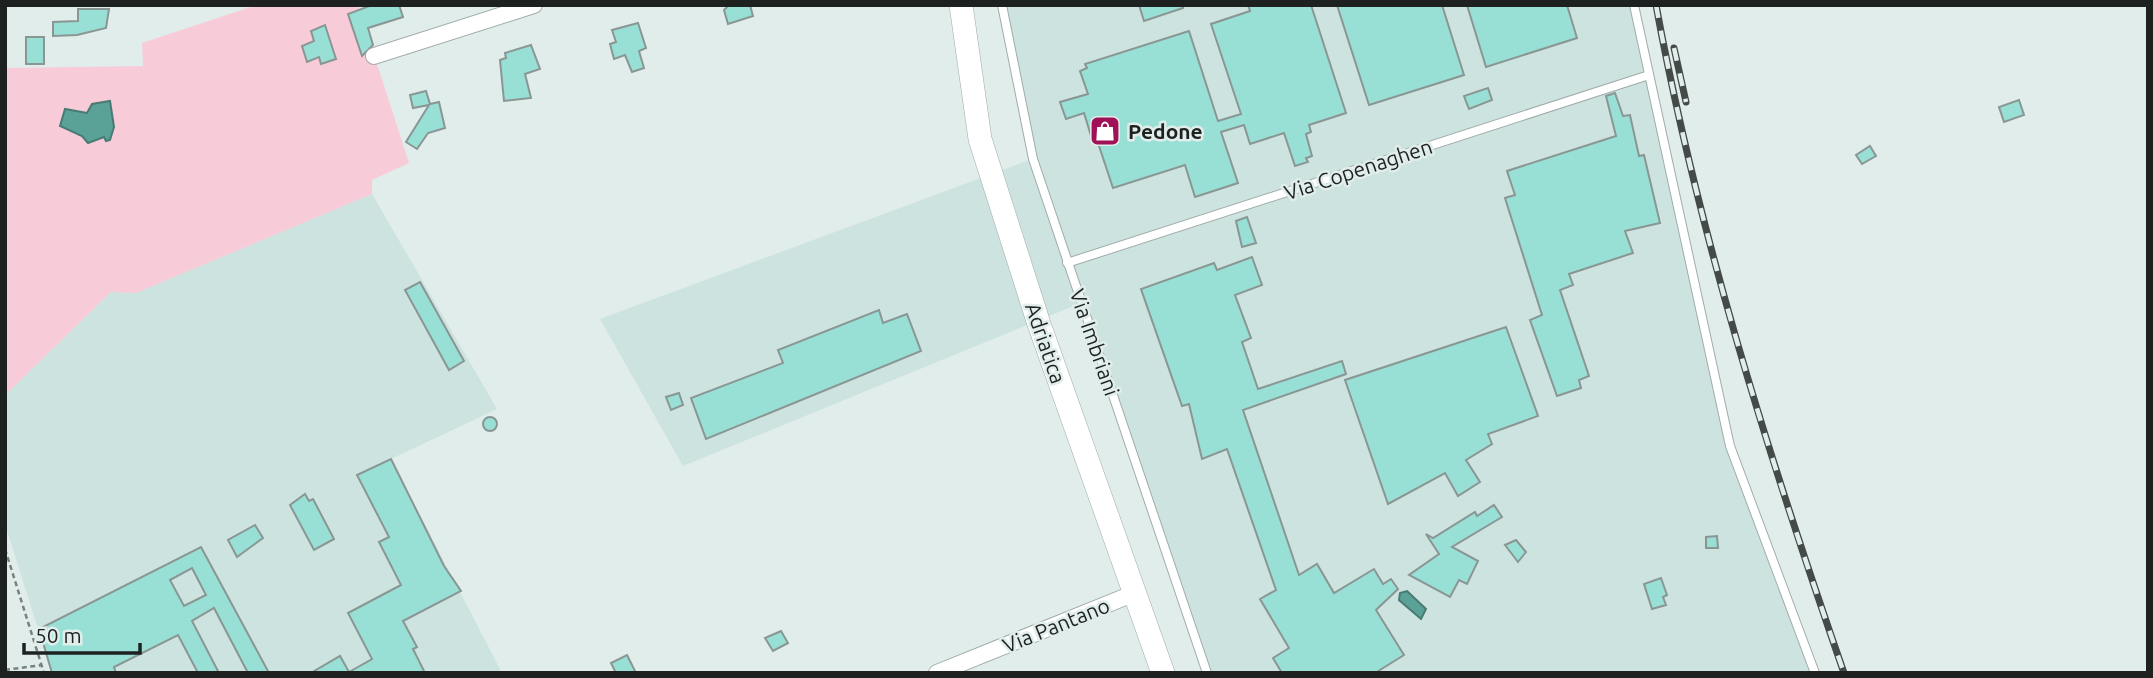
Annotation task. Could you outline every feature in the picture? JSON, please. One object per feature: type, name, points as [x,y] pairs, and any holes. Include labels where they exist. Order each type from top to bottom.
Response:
[{"type":"main road","name":"Adriatica","points":[[961,5],[980,139],[1039,324],[1163,673]]},
{"type":"street","points":[[374,56],[534,5]]},
{"type":"street","name":"Via Pantano","points":[[937,673],[1135,593]]},
{"type":"lane","name":"Via Imbriani","points":[[1002,5],[1032,159],[1207,673]]},
{"type":"lane","points":[[1634,5],[1730,446],[1815,673]]},
{"type":"lane","name":"Via Copenaghen","points":[[1067,263],[1650,75]]},
{"type":"path","points":[[5,549],[44,673]]},
{"type":"path","points":[[5,670],[42,665]]},
{"type":"shaded area","points":[[257,5],[358,5],[409,163],[372,180],[372,194],[136,293],[111,292],[5,395],[5,68],[143,66],[142,43]]},
{"type":"shaded area","points":[[1002,5],[1634,5],[1730,446],[1815,673],[1207,673],[1081,303],[683,466],[600,319],[1032,159]]},
{"type":"shaded area","points":[[110,101],[114,127],[110,140],[106,141],[104,137],[88,143],[82,136],[60,126],[65,109],[87,113],[92,104]]},
{"type":"shaded area","points":[[372,194],[497,409],[391,459],[502,673],[52,673],[5,524],[5,395],[111,292],[136,293]]},
{"type":"shaded area","points":[[1407,591],[1426,609],[1421,619],[1399,600],[1400,593]]},
{"type":"building","points":[[372,5],[399,5],[403,17],[368,28],[373,45],[362,56],[348,14]]},
{"type":"building","points":[[729,5],[750,5],[753,16],[728,24],[724,10]]},
{"type":"building","points":[[1139,5],[1183,5],[1183,8],[1144,21]]},
{"type":"building","points":[[1248,5],[1311,5],[1346,113],[1309,125],[1311,132],[1306,134],[1312,156],[1306,158],[1308,162],[1295,166],[1284,133],[1250,144],[1244,125],[1221,132],[1238,183],[1195,197],[1185,165],[1113,188],[1096,137],[1092,139],[1084,113],[1066,119],[1060,102],[1088,94],[1080,71],[1087,68],[1085,64],[1189,31],[1218,121],[1241,114],[1211,24],[1250,11]]},
{"type":"building","points":[[1337,5],[1442,5],[1464,75],[1369,105]]},
{"type":"building","points":[[1467,5],[1567,5],[1577,38],[1486,67]]},
{"type":"building","points":[[78,9],[109,9],[106,28],[77,35],[53,36],[53,22],[78,21]]},
{"type":"building","points":[[638,23],[646,48],[639,51],[644,68],[632,72],[625,55],[614,59],[610,44],[616,42],[612,30]]},
{"type":"building","points":[[325,25],[336,59],[321,64],[319,57],[307,62],[302,46],[314,41],[311,31]]},
{"type":"building","points":[[26,37],[44,37],[44,64],[26,64]]},
{"type":"building","points":[[531,45],[540,69],[525,74],[531,98],[504,101],[500,60],[506,58],[505,53]]},
{"type":"building","points":[[1488,88],[1492,100],[1469,109],[1464,96]]},
{"type":"building","points":[[426,91],[430,104],[439,102],[445,128],[428,133],[417,149],[406,142],[429,105],[413,108],[410,95]]},
{"type":"building","points":[[1615,93],[1623,116],[1630,115],[1639,156],[1644,155],[1660,223],[1625,231],[1633,253],[1569,274],[1573,285],[1560,290],[1589,376],[1579,380],[1581,388],[1557,396],[1530,320],[1542,315],[1505,198],[1515,195],[1507,171],[1616,136],[1606,96]]},
{"type":"building","points":[[2019,100],[2024,115],[2004,122],[1999,107]]},
{"type":"building","points":[[1870,146],[1876,156],[1862,164],[1856,155]]},
{"type":"building","points":[[1247,217],[1256,243],[1242,247],[1236,221]]},
{"type":"building","points":[[1252,257],[1262,285],[1235,295],[1251,338],[1242,342],[1258,389],[1342,361],[1346,374],[1243,410],[1299,575],[1317,564],[1334,593],[1374,569],[1383,584],[1391,579],[1398,589],[1376,610],[1404,655],[1375,673],[1282,673],[1273,658],[1289,648],[1260,599],[1276,590],[1227,449],[1202,459],[1189,404],[1182,406],[1141,289],[1214,263],[1217,270]]},
{"type":"building","points":[[420,282],[464,361],[449,370],[405,290]]},
{"type":"building","points":[[879,310],[883,323],[907,314],[921,351],[706,439],[691,398],[783,363],[778,350]]},
{"type":"building","points":[[1506,327],[1538,416],[1488,434],[1492,444],[1466,460],[1480,482],[1458,496],[1445,473],[1388,504],[1345,380]]},
{"type":"building","points":[[679,393],[683,405],[671,410],[666,397]]},
{"type":"building","points":[[487,417],[493,417],[497,424],[493,431],[487,431],[483,427],[483,421]]},
{"type":"building","points":[[391,459],[444,566],[461,591],[403,621],[417,647],[413,649],[425,673],[311,673],[340,656],[349,672],[372,659],[348,613],[401,585],[379,542],[389,537],[357,475]]},
{"type":"building","points":[[305,494],[309,501],[313,499],[334,539],[314,550],[290,505]]},
{"type":"building","points":[[1494,505],[1502,517],[1452,547],[1478,561],[1467,584],[1459,580],[1450,597],[1409,575],[1439,554],[1426,534],[1433,538],[1475,512],[1477,516]]},
{"type":"building","points":[[255,525],[263,538],[237,557],[228,540]]},
{"type":"building","points":[[1717,536],[1718,548],[1706,548],[1706,537]]},
{"type":"building","points":[[1516,540],[1526,552],[1518,562],[1505,545]]},
{"type":"building","points":[[201,547],[269,673],[248,673],[214,608],[192,621],[219,673],[198,673],[178,635],[114,667],[116,673],[52,673],[39,629]],"holes":[[[192,568],[206,595],[184,606],[170,580]]]},
{"type":"building","points":[[1661,578],[1667,595],[1663,597],[1666,605],[1652,609],[1644,584]]},
{"type":"building","points":[[781,631],[788,643],[773,651],[765,638]]},
{"type":"building","points":[[627,655],[636,673],[616,673],[611,663]]},
{"type":"railway","points":[[1656,5],[1692,175],[1737,342],[1788,508],[1844,673]]},
{"type":"railway","points":[[1674,48],[1686,102]]},
{"type":"place","name":"Pedone","points":[[1105,131]]}]
